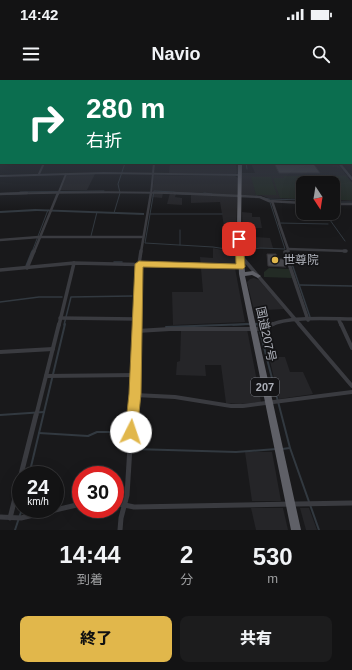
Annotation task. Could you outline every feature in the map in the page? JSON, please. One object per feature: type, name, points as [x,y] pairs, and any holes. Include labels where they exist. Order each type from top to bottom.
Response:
[{"type":"highway","name":"国道207号","points":[[240,169],[240,267],[275,402],[278,450],[296,530]]},
{"type":"highway","points":[[242,274],[253,274],[258,276]]},
{"type":"street","points":[[39,174],[41,169]]},
{"type":"street","points":[[120,530],[127,495],[135,394],[139,264],[147,214],[153,192],[153,169]]},
{"type":"street","points":[[344,169],[352,179]]},
{"type":"street","points":[[0,176],[39,174],[240,175]]},
{"type":"street","points":[[28,266],[38,237],[51,211],[66,174]]},
{"type":"street","points":[[0,194],[59,191],[153,192],[260,197],[270,201],[296,202]]},
{"type":"street","points":[[270,201],[288,249]]},
{"type":"street","points":[[340,204],[352,204]]},
{"type":"street","points":[[0,240],[38,237],[143,237]]},
{"type":"street","points":[[288,249],[346,251]]},
{"type":"street","points":[[288,249],[288,251],[285,252],[308,320]]},
{"type":"street","points":[[239,252],[352,386]]},
{"type":"street","points":[[26,466],[37,412],[50,376],[53,349],[64,318],[74,263]]},
{"type":"street","points":[[0,270],[28,266],[74,263],[240,267]]},
{"type":"street","points":[[64,318],[137,319]]},
{"type":"street","points":[[137,331],[255,327],[276,322],[308,320],[352,320]]},
{"type":"street","points":[[339,320],[352,348]]},
{"type":"street","points":[[0,352],[53,349]]},
{"type":"street","points":[[50,376],[136,375]]},
{"type":"street","points":[[135,394],[175,397],[231,406],[352,392]]},
{"type":"street","points":[[125,505],[147,508],[352,503]]},
{"type":"street","points":[[0,517],[12,518]]},
{"type":"shaded area","points":[[169,169],[237,169],[237,173],[236,174],[169,173]]},
{"type":"shaded area","points":[[253,169],[342,169],[352,182],[352,201],[340,200],[340,176],[296,176],[296,199],[268,198],[260,195],[242,195],[242,173],[255,173]]},
{"type":"shaded area","points":[[66,174],[95,174],[87,190],[59,190]]},
{"type":"shaded area","points":[[154,175],[235,176],[238,178],[235,268],[245,322],[173,325],[172,292],[203,292],[200,257],[213,258],[213,248],[222,250],[222,226],[224,226],[220,202],[191,203],[191,195],[176,194],[175,197],[182,198],[182,205],[167,204],[170,193],[163,193],[162,198],[152,197]]},
{"type":"shaded area","points":[[283,176],[296,176],[296,199],[280,198],[273,178],[284,178]]},
{"type":"shaded area","points":[[340,176],[346,176],[352,183],[352,200],[340,200]]},
{"type":"shaded area","points":[[251,177],[271,177],[277,195],[256,195]]},
{"type":"shaded area","points":[[35,209],[144,213],[144,215],[37,211],[0,213],[0,211]]},
{"type":"shaded area","points":[[242,212],[252,213],[252,217],[260,217],[262,228],[254,228],[255,237],[270,238],[273,248],[245,250],[243,242]]},
{"type":"shaded area","points":[[269,268],[289,269],[292,278],[264,277],[264,272]]},
{"type":"shaded area","points":[[254,278],[259,280],[284,309],[264,310],[268,324],[262,326],[260,322],[257,322],[247,282]]},
{"type":"shaded area","points":[[247,329],[261,402],[240,404],[226,403],[221,365],[205,365],[206,376],[176,375],[177,362],[180,361],[181,331]]},
{"type":"shaded area","points":[[269,357],[285,357],[290,372],[303,372],[313,394],[279,399]]},
{"type":"shaded area","points":[[245,452],[272,452],[281,501],[252,501]]},
{"type":"shaded area","points":[[251,508],[283,508],[288,530],[256,530]]},
{"type":"shaded area","points":[[300,508],[309,508],[317,530],[306,530]]},
{"type":"building","points":[[277,169],[317,169],[320,173],[279,173]]},
{"type":"building","name":"世尊院","points":[[267,254],[276,254],[277,259],[284,259],[286,267],[268,266]]},
{"type":"waterway","points":[[114,213],[120,193],[118,184],[123,169]]},
{"type":"waterway","points":[[20,192],[104,191]]},
{"type":"waterway","points":[[150,214],[154,191],[174,192]]},
{"type":"waterway","points":[[204,193],[212,194]]},
{"type":"waterway","points":[[256,196],[269,199]]},
{"type":"waterway","points":[[243,251],[260,248],[285,249],[269,199]]},
{"type":"waterway","points":[[269,199],[296,200]]},
{"type":"waterway","points":[[340,202],[352,202]]},
{"type":"waterway","points":[[32,252],[48,210]]},
{"type":"waterway","points":[[91,236],[97,212]]},
{"type":"waterway","points":[[150,214],[222,214]]},
{"type":"waterway","points":[[150,214],[145,243],[213,247],[239,251]]},
{"type":"waterway","points":[[330,220],[345,241]]},
{"type":"waterway","points":[[279,223],[328,224]]},
{"type":"waterway","points":[[180,230],[180,245]]},
{"type":"waterway","points":[[26,266],[32,251]]},
{"type":"waterway","points":[[288,252],[310,317]]},
{"type":"waterway","points":[[114,262],[122,262]]},
{"type":"waterway","points":[[300,285],[352,286]]},
{"type":"waterway","points":[[64,325],[71,297],[132,296]]},
{"type":"waterway","points":[[0,302],[39,297],[62,297]]},
{"type":"waterway","points":[[39,433],[65,324]]},
{"type":"waterway","points":[[166,327],[250,324],[233,325]]},
{"type":"waterway","points":[[258,325],[254,324],[258,324],[290,448]]},
{"type":"waterway","points":[[0,415],[44,412]]},
{"type":"waterway","points":[[39,433],[88,436],[97,432],[127,432]]},
{"type":"waterway","points":[[31,466],[39,433]]},
{"type":"waterway","points":[[282,449],[290,448]]},
{"type":"waterway","points":[[290,448],[319,530]]},
{"type":"waterway","points":[[134,449],[236,452],[276,449]]},
{"type":"waterway","points":[[15,530],[19,518]]},
{"type":"place","name":"世尊院","points":[[275,260]]},
{"type":"route","points":[[131,432],[135,394],[139,264],[240,267],[239,239]]}]
